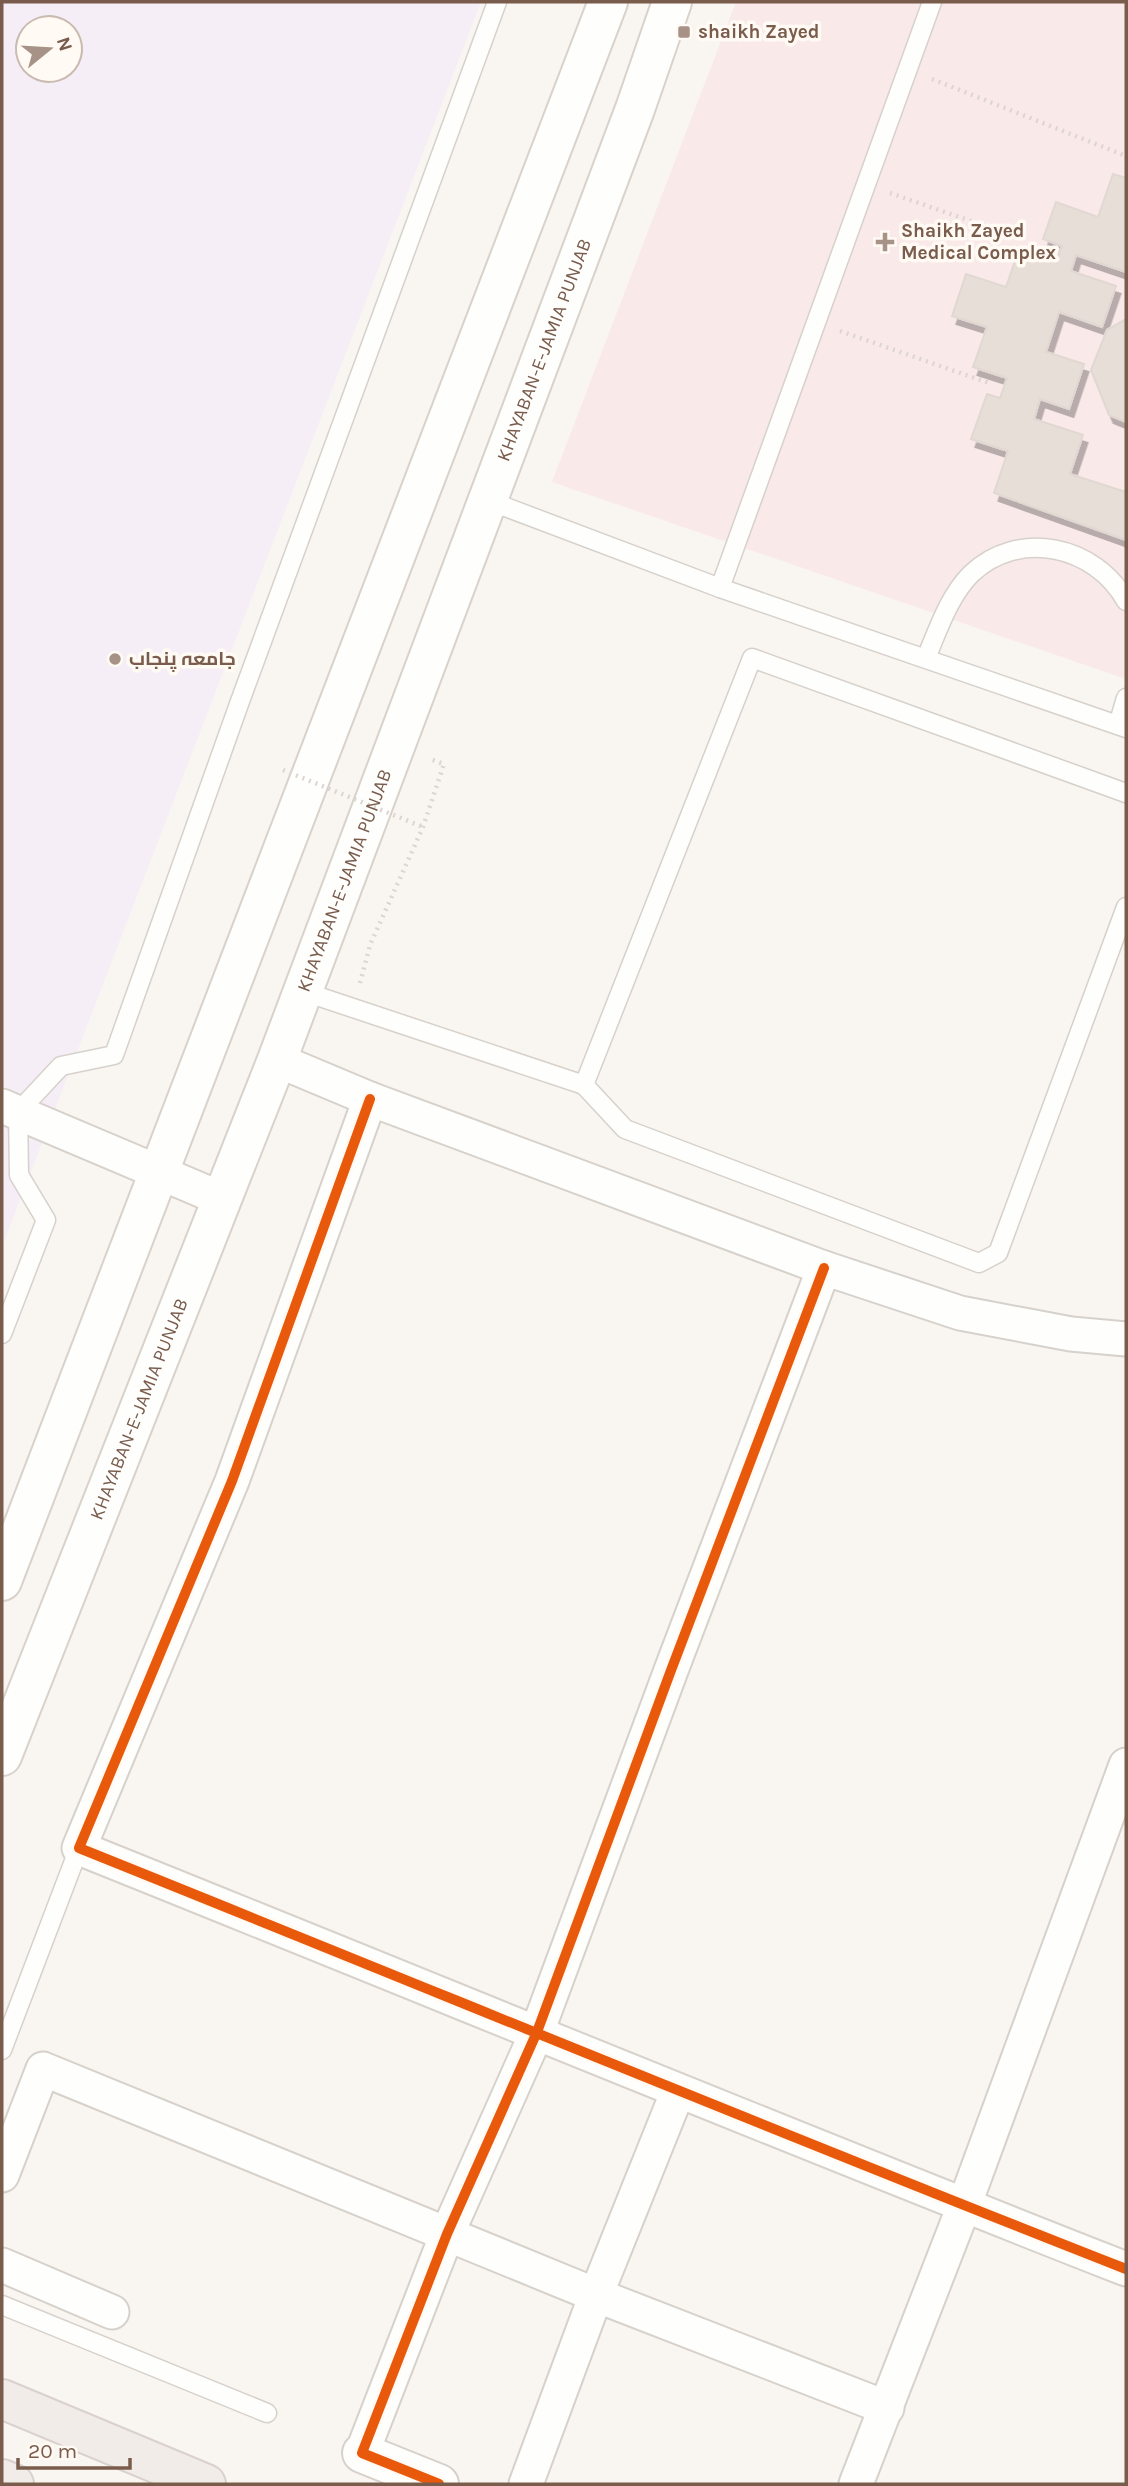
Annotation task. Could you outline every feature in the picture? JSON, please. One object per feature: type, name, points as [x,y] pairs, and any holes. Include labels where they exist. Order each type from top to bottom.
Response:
[{"type":"highway","points":[[2,2399],[206,2484]]},
{"type":"highway","points":[[2,2479],[14,2484]]},
{"type":"main road","points":[[2,1581],[608,2]]},
{"type":"main road","name":"KHAYABAN-E-JAMIA PUNJAB","points":[[2,1756],[277,1059],[635,109],[672,2]]},
{"type":"main road","points":[[362,2453],[439,2484]]},
{"type":"street","points":[[277,1059],[370,1099],[824,1268],[960,1313],[1071,1334],[1126,1339]]},
{"type":"street","points":[[370,1099],[232,1481],[79,1849],[1126,2269]]},
{"type":"street","points":[[10,1109],[222,1199]]},
{"type":"street","points":[[362,2453],[447,2234],[537,2032],[824,1268]]},
{"type":"street","points":[[856,2484],[964,2206],[1126,1765]]},
{"type":"street","points":[[2,2175],[43,2069],[596,2295],[887,2408]]},
{"type":"street","points":[[526,2484],[596,2295],[678,2091]]},
{"type":"street","points":[[2,2265],[112,2312]]},
{"type":"lane","points":[[2,1334],[46,1220],[19,1175],[10,1109],[61,1066],[114,1055],[239,704],[497,2]]},
{"type":"lane","points":[[720,588],[932,2]]},
{"type":"lane","points":[[487,500],[720,588],[1122,727],[1126,698]]},
{"type":"lane","points":[[926,659],[957,592],[972,573],[992,560],[1014,551],[1037,548],[1061,550],[1083,558],[1103,571],[1126,601]]},
{"type":"lane","points":[[584,1086],[752,658],[1126,793]]},
{"type":"lane","points":[[302,991],[584,1086],[625,1129],[979,1263],[998,1253],[1126,907]]},
{"type":"lane","points":[[2,2050],[79,1849]]},
{"type":"lane","points":[[2,2305],[267,2413]]},
{"type":"path","points":[[909,70],[1126,156]]},
{"type":"path","points":[[866,185],[1011,235]]},
{"type":"path","points":[[816,322],[989,383]]},
{"type":"path","points":[[353,1008],[370,945],[423,827],[444,764]]},
{"type":"path","points":[[283,770],[423,827]]},
{"type":"shaded area","name":"جامعہ پنجاب","points":[[2,2],[481,2],[2,1247]]},
{"type":"shaded area","name":"Shaikh Zayed Medical Complex","points":[[736,2],[1126,2],[1126,679],[552,482]]},
{"type":"building","points":[[1113,174],[1126,178],[1126,272],[1076,255],[1071,271],[1116,286],[1102,327],[1059,312],[1046,352],[1084,364],[1069,409],[1040,399],[1034,419],[1083,435],[1070,474],[1126,492],[1126,540],[994,493],[1008,451],[971,439],[987,394],[1000,398],[1007,378],[973,367],[987,327],[952,316],[966,274],[1006,287],[1019,249],[1056,262],[1062,246],[1043,239],[1056,202],[1098,217]]},
{"type":"building","points":[[1126,319],[1126,422],[1109,415],[1091,370],[1107,330]]},
{"type":"cycle path","points":[[370,1099],[232,1481],[79,1848],[1126,2269]]},
{"type":"cycle path","points":[[439,2484],[362,2453],[447,2234],[537,2032],[824,1268]]},
{"type":"place","name":"shaikh Zayed","points":[[684,32]]},
{"type":"place","name":"Shaikh Zayed Medical Complex","points":[[885,242]]},
{"type":"place","name":"جامعہ پنجاب","points":[[115,659]]}]
